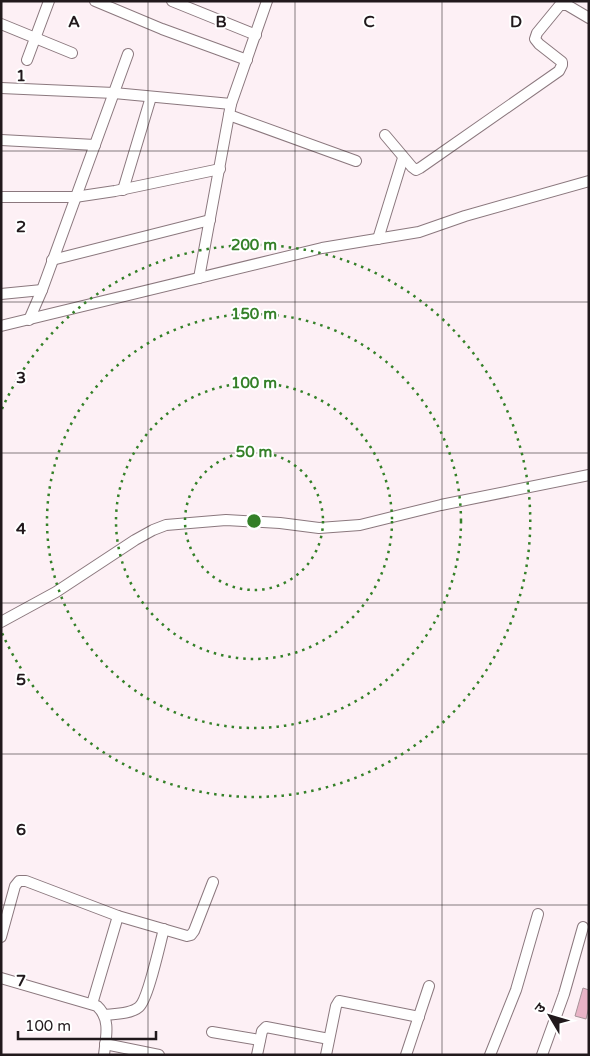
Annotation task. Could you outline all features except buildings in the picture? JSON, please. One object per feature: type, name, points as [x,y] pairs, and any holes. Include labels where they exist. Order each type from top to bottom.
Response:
[{"type":"street","points":[[26,60],[49,1]]},
{"type":"street","points":[[95,1],[162,29],[248,60]]},
{"type":"street","points":[[172,1],[256,35]]},
{"type":"street","points":[[199,278],[230,109],[267,1]]},
{"type":"street","points":[[385,135],[413,168],[420,168],[559,71],[562,62],[538,44],[535,39],[537,33],[560,5],[567,5],[589,18]]},
{"type":"street","points":[[1,24],[72,53]]},
{"type":"street","points":[[29,320],[42,290],[128,54]]},
{"type":"street","points":[[1,88],[114,93],[230,109],[356,160]]},
{"type":"street","points":[[123,190],[151,97]]},
{"type":"street","points":[[1,140],[95,145]]},
{"type":"street","points":[[378,239],[403,158]]},
{"type":"street","points":[[1,196],[75,197],[123,190],[220,169]]},
{"type":"street","points":[[1,326],[322,248],[419,232],[466,216],[589,181]]},
{"type":"street","points":[[52,260],[210,220]]},
{"type":"street","points":[[1,294],[42,290]]},
{"type":"street","points":[[1,622],[35,604],[135,540],[166,525],[226,520],[280,523],[319,528],[360,525],[441,505],[589,475]]},
{"type":"street","points":[[1,937],[15,886],[22,881],[118,916],[186,936],[193,933],[213,882]]},
{"type":"street","points":[[490,1055],[516,990],[538,914]]},
{"type":"street","points":[[92,1004],[118,916]]},
{"type":"street","points":[[542,1055],[564,994],[583,927]]},
{"type":"street","points":[[105,1015],[135,1010],[141,1006],[164,929]]},
{"type":"street","points":[[1,978],[92,1004],[101,1010],[105,1015],[107,1025],[104,1055]]},
{"type":"street","points":[[406,1055],[429,986]]},
{"type":"street","points":[[326,1055],[337,1003],[341,1000],[419,1017]]},
{"type":"street","points":[[257,1055],[263,1029],[266,1027],[328,1039]]},
{"type":"street","points":[[212,1032],[260,1040]]},
{"type":"street","points":[[105,1044],[159,1055]]}]
